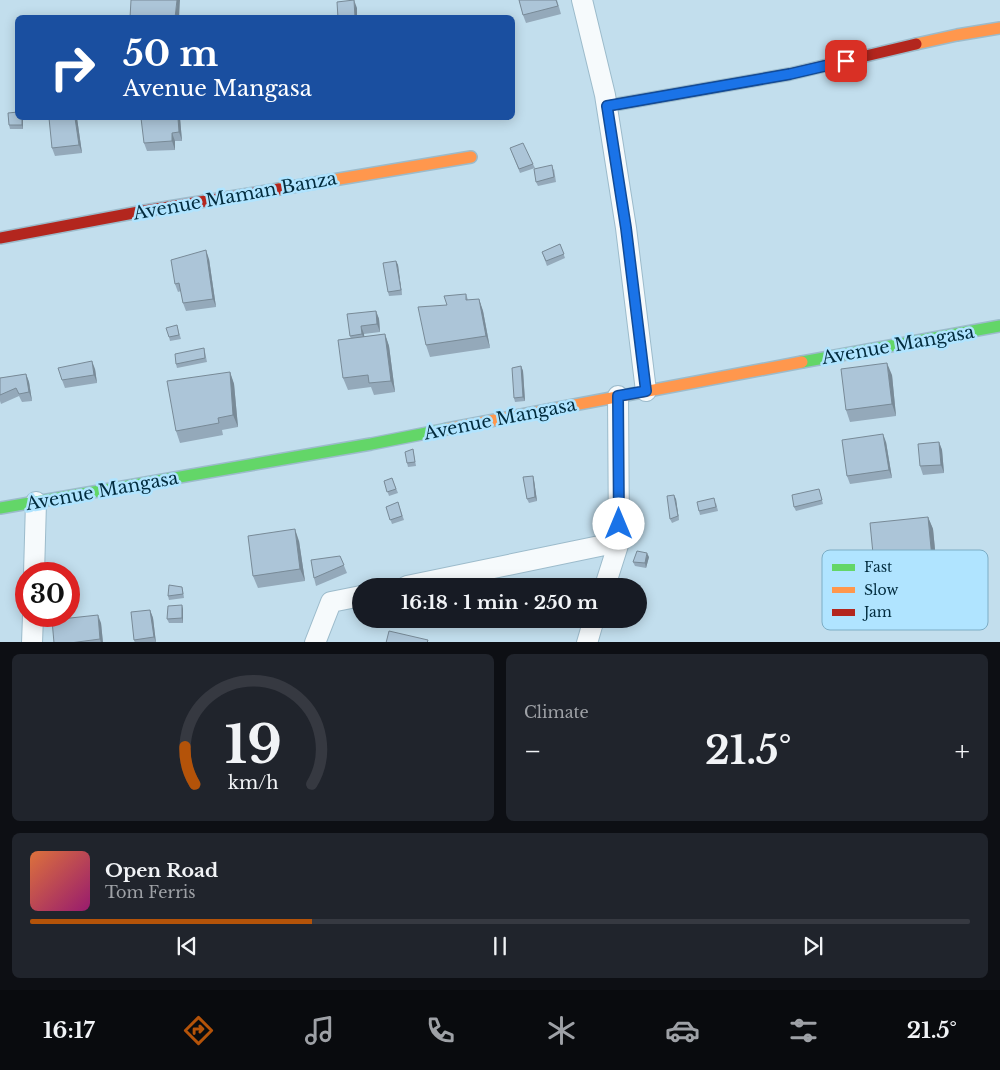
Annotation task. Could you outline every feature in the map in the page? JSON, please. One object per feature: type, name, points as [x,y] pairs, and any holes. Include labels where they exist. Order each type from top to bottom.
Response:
[{"type":"street","points":[[582,0],[607,106],[626,228],[646,391]]},
{"type":"street","points":[[607,106],[790,74],[957,35],[1000,28]]},
{"type":"street","name":"Avenue Maman Banza","points":[[0,238],[471,157]]},
{"type":"street","name":"Avenue Mangasa","points":[[0,508],[371,444],[618,396],[1000,326]]},
{"type":"street","points":[[608,578],[619,542],[618,396]]},
{"type":"street","points":[[34,562],[36,502]]},
{"type":"street","points":[[446,578],[619,542]]},
{"type":"street","points":[[315,642],[331,602],[352,598]]},
{"type":"street","points":[[32,642],[33,627]]},
{"type":"street","points":[[587,642],[591,628]]},
{"type":"building","points":[[131,0],[177,0],[175,15],[130,15]]},
{"type":"building","points":[[354,0],[355,15],[338,15],[337,2]]},
{"type":"building","points":[[519,0],[556,0],[558,6],[523,15]]},
{"type":"building","points":[[15,112],[15,120],[22,120],[22,125],[9,125],[8,113]]},
{"type":"building","points":[[49,120],[75,120],[79,145],[52,148]]},
{"type":"building","points":[[141,120],[178,120],[179,132],[172,133],[172,141],[144,143]]},
{"type":"building","points":[[523,143],[533,164],[519,169],[510,148]]},
{"type":"building","points":[[552,165],[554,177],[536,182],[534,169]]},
{"type":"building","points":[[560,244],[564,254],[546,261],[542,252]]},
{"type":"building","points":[[206,250],[213,299],[183,303],[179,283],[175,284],[171,260]]},
{"type":"building","points":[[396,261],[401,290],[388,292],[383,263]]},
{"type":"building","points":[[466,294],[466,300],[479,299],[486,336],[426,345],[418,307],[447,305],[444,296]]},
{"type":"building","points":[[376,311],[377,324],[361,326],[362,334],[350,336],[347,314]]},
{"type":"building","points":[[177,325],[179,335],[169,337],[166,328]]},
{"type":"building","points":[[385,334],[391,381],[369,383],[368,375],[343,378],[338,340]]},
{"type":"building","points":[[204,348],[205,358],[176,364],[175,354]]},
{"type":"building","points":[[92,361],[94,375],[62,380],[58,368]]},
{"type":"building","points":[[887,363],[892,404],[846,410],[841,369]]},
{"type":"building","points":[[521,366],[523,397],[514,398],[512,368]]},
{"type":"building","points":[[230,372],[233,415],[218,418],[219,423],[176,431],[167,381]]},
{"type":"building","points":[[26,374],[29,392],[19,394],[16,388],[0,395],[0,378]]},
{"type":"building","points":[[883,434],[889,470],[847,476],[842,440]]},
{"type":"building","points":[[939,442],[941,465],[920,466],[918,444]]},
{"type":"building","points":[[413,449],[415,462],[407,463],[405,452]]},
{"type":"building","points":[[533,476],[535,497],[527,499],[523,477]]},
{"type":"building","points":[[392,478],[396,489],[387,492],[384,481]]},
{"type":"building","points":[[819,489],[822,500],[794,507],[792,495]]},
{"type":"building","points":[[674,495],[678,516],[670,519],[667,496]]},
{"type":"building","points":[[714,498],[716,507],[699,511],[697,502]]},
{"type":"building","points":[[398,502],[402,516],[390,520],[386,507]]},
{"type":"building","points":[[928,517],[931,550],[873,550],[870,523]]},
{"type":"building","points":[[295,529],[300,569],[253,576],[248,536]]},
{"type":"building","points":[[637,551],[647,553],[645,563],[633,562]]},
{"type":"building","points":[[340,556],[344,565],[314,578],[311,560]]},
{"type":"building","points":[[169,585],[182,587],[183,594],[168,596]]},
{"type":"building","points":[[182,605],[182,618],[167,619],[168,606]]},
{"type":"building","points":[[150,610],[154,637],[134,640],[131,612]]},
{"type":"building","points":[[98,615],[100,639],[78,642],[54,642],[53,627],[80,627],[80,617]]},
{"type":"building","points":[[389,631],[428,640],[427,642],[386,642]]},
{"type":"traffic: fast","points":[[802,362],[1000,326]]},
{"type":"traffic: fast","points":[[0,508],[371,444],[447,429]]},
{"type":"traffic: slow","points":[[916,44],[1000,28]]},
{"type":"traffic: slow","points":[[279,189],[471,157]]},
{"type":"traffic: slow","points":[[447,429],[802,362]]},
{"type":"traffic: jam","points":[[607,106],[790,74],[916,44]]},
{"type":"traffic: jam","points":[[0,238],[144,211],[279,189]]},
{"type":"route","points":[[619,524],[618,396],[646,391],[626,228],[607,106],[790,74],[846,61]]}]
